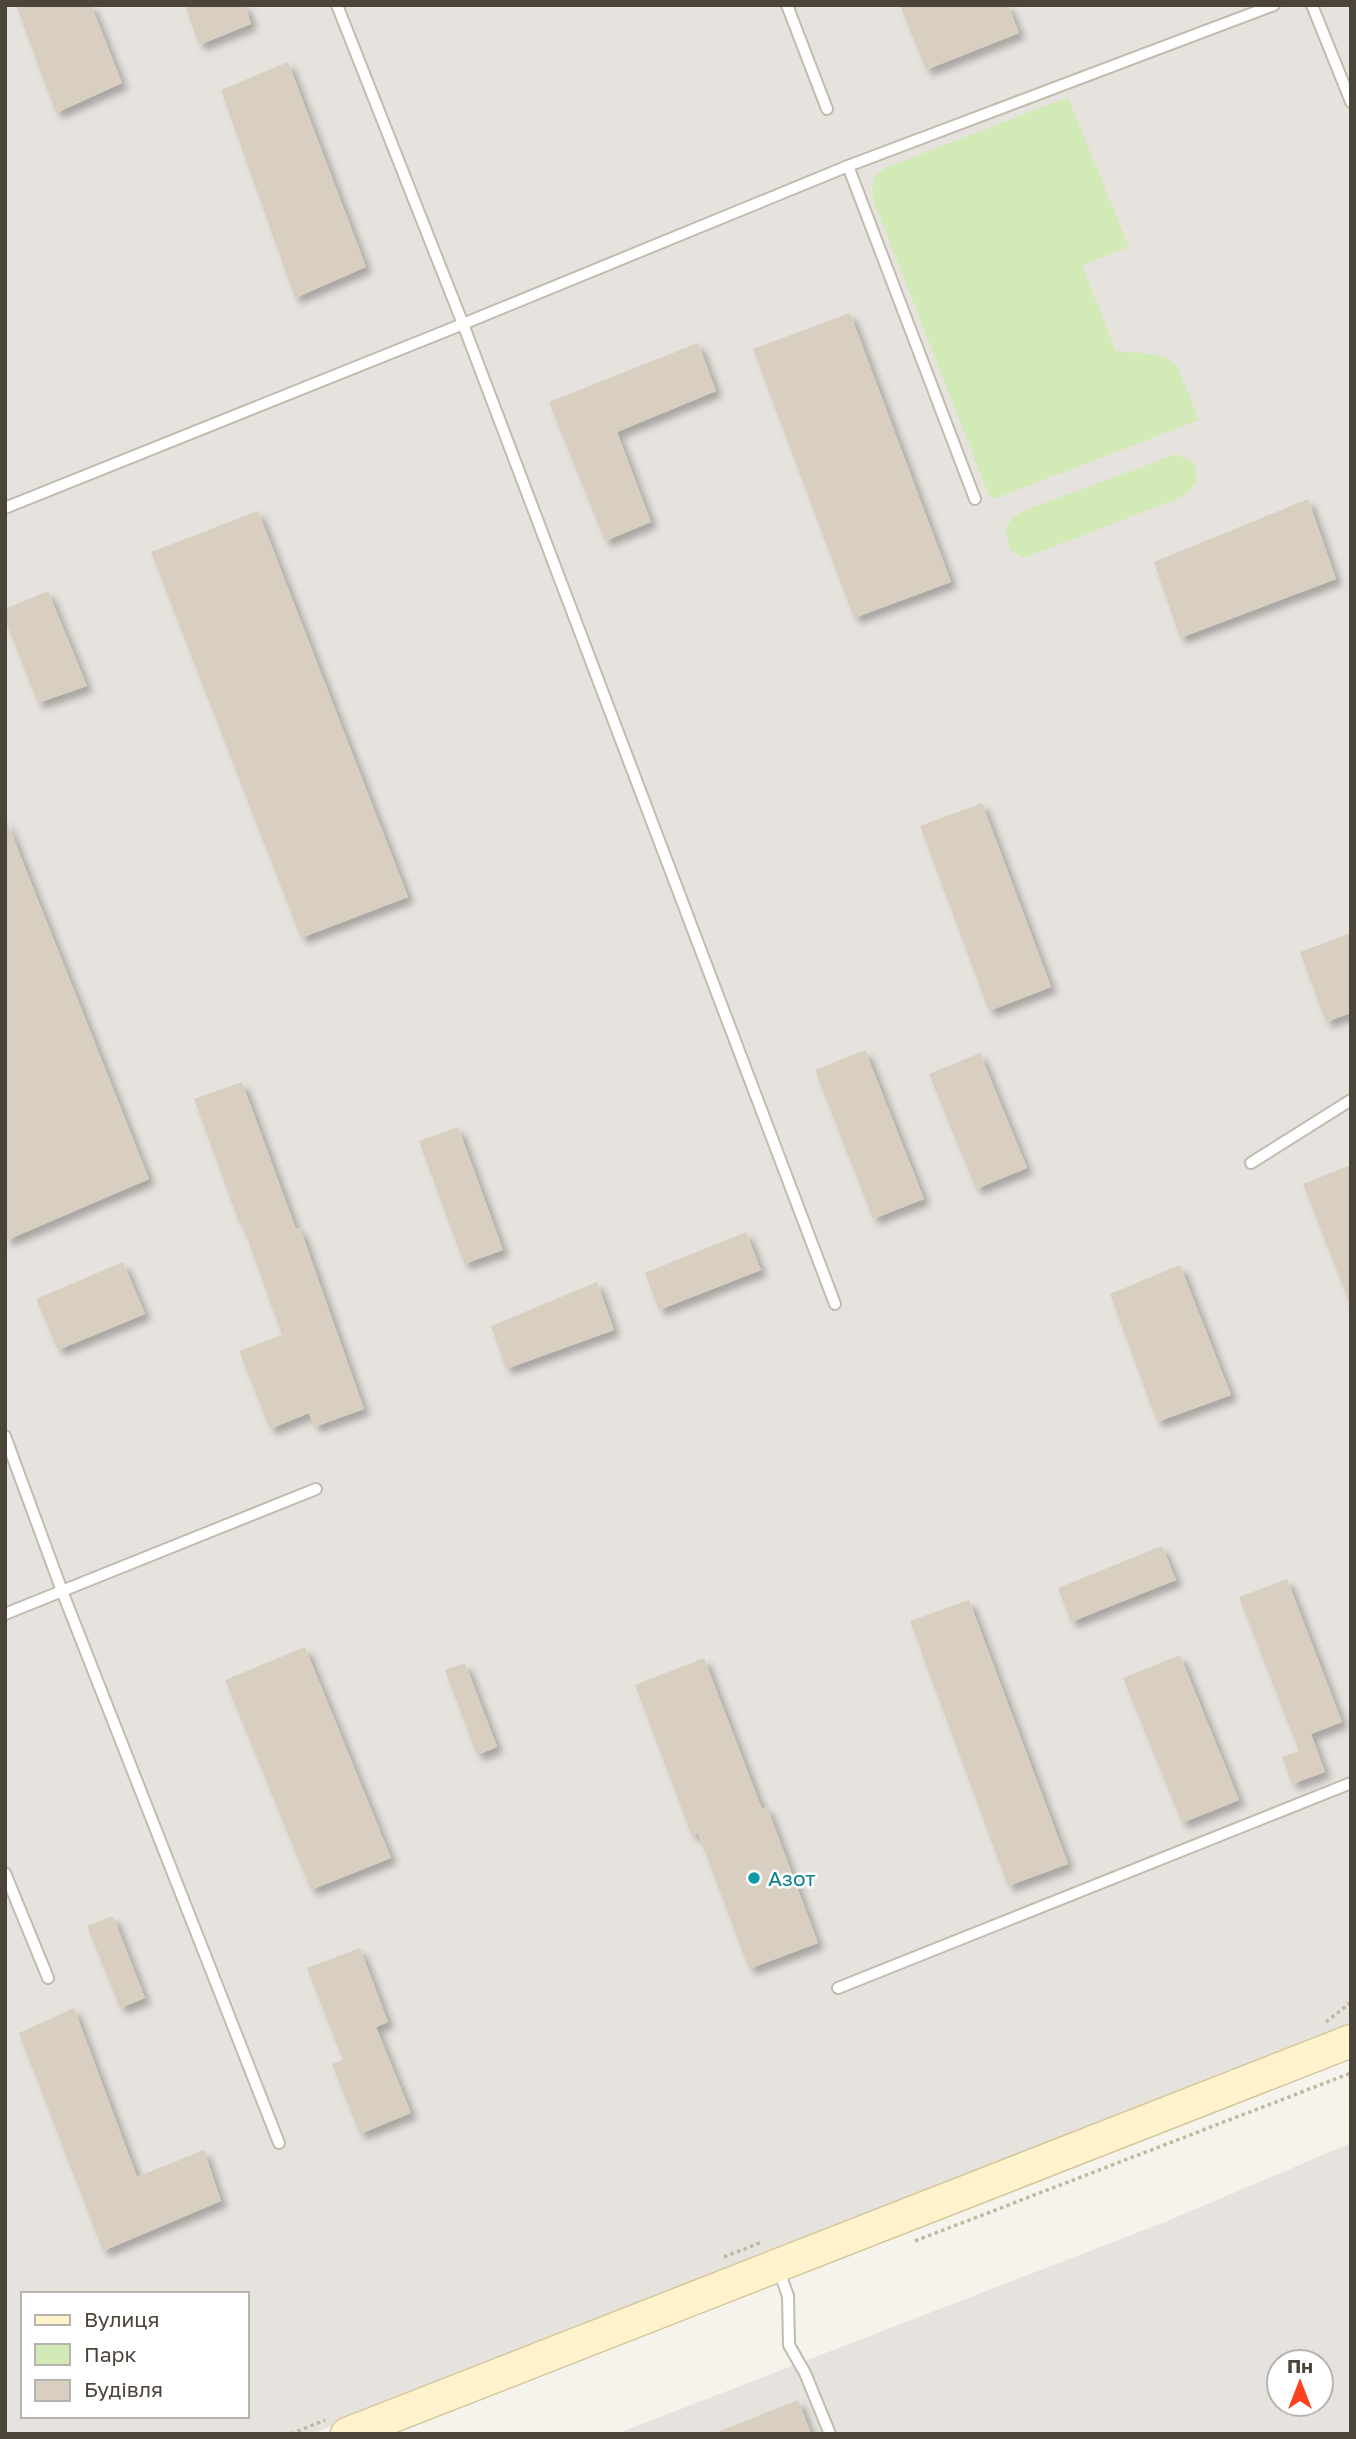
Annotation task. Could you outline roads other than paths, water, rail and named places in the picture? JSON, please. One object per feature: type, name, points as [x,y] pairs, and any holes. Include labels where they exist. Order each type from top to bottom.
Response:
[{"type":"main road","points":[[347,2434],[1351,2041]]},
{"type":"lane","points":[[337,5],[463,324],[835,1304]]},
{"type":"lane","points":[[787,5],[827,109]]},
{"type":"lane","points":[[5,508],[848,166],[1274,5]]},
{"type":"lane","points":[[1312,5],[1351,102]]},
{"type":"lane","points":[[848,166],[975,499]]},
{"type":"lane","points":[[1251,1163],[1351,1100]]},
{"type":"lane","points":[[5,1436],[62,1591],[279,2143]]},
{"type":"lane","points":[[5,1614],[316,1489]]},
{"type":"lane","points":[[838,1988],[1351,1783]]},
{"type":"lane","points":[[5,1872],[48,1978]]},
{"type":"lane","points":[[778,2266],[789,2296],[789,2345],[830,2434]]},
{"type":"place","name":"Азот","points":[[754,1878]]}]
